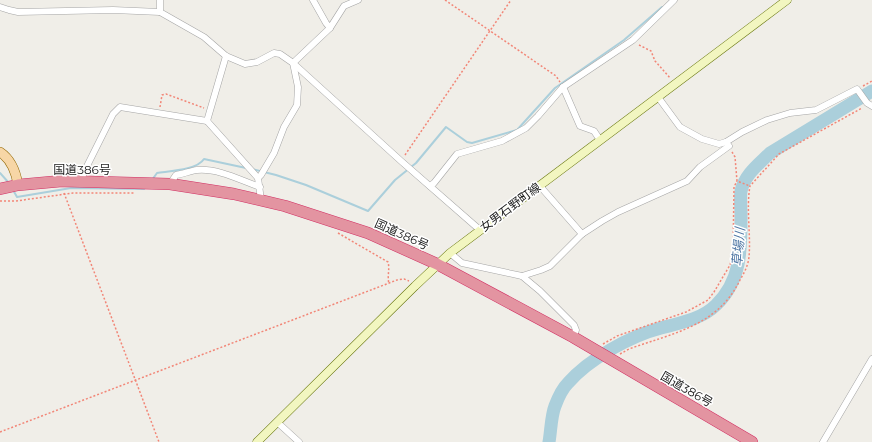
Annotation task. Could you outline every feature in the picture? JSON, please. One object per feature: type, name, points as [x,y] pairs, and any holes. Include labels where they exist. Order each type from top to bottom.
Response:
[{"type":"highway","name":"国道386号","points":[[0,189],[18,185],[62,181],[170,184],[234,194],[261,200],[285,206],[368,233],[437,264],[572,337],[752,442]]},
{"type":"main road","name":"女男石野町線","points":[[256,442],[450,253],[787,0]]},
{"type":"main road","points":[[0,152],[15,170],[18,185]]},
{"type":"street","points":[[160,0],[160,12]]},
{"type":"street","points":[[314,0],[326,24],[330,28]]},
{"type":"street","points":[[293,63],[330,28],[344,6],[358,0]]},
{"type":"street","points":[[430,186],[457,154],[502,141],[526,128],[563,86],[631,41],[674,0]]},
{"type":"street","points":[[0,7],[18,12],[113,10],[160,12],[204,37],[226,56],[246,64],[257,62],[274,53],[280,54],[293,63],[480,230]]},
{"type":"street","points":[[207,121],[226,56]]},
{"type":"street","points":[[258,178],[274,153],[284,127],[297,104],[298,87],[293,63]]},
{"type":"street","points":[[563,86],[580,126],[594,131],[600,140]]},
{"type":"street","points":[[522,276],[550,266],[582,234],[602,221],[618,212],[687,181],[700,167],[728,144],[767,120],[790,113],[816,110],[857,89],[870,105]]},
{"type":"street","points":[[658,97],[680,127],[702,139],[719,144],[728,144]]},
{"type":"street","points":[[81,181],[113,114],[120,107],[134,108],[207,121],[258,178],[261,200]]},
{"type":"street","points":[[170,184],[176,175],[197,170],[210,170],[260,187]]},
{"type":"street","points":[[539,185],[582,234]]},
{"type":"street","points":[[450,253],[462,262],[469,265],[522,276],[540,291],[574,325],[576,330],[572,337]]},
{"type":"street","points":[[823,442],[872,359]]},
{"type":"street","points":[[277,422],[298,442]]},
{"type":"path","points":[[445,0],[556,76],[563,86]]},
{"type":"path","points":[[401,161],[511,0]]},
{"type":"path","points":[[631,41],[651,51],[655,61],[675,84]]},
{"type":"path","points":[[857,89],[872,80]]},
{"type":"path","points":[[159,113],[162,96],[166,94],[210,110]]},
{"type":"path","points":[[610,360],[629,349],[699,324],[715,314],[732,295],[746,269],[749,257],[750,186],[779,154],[865,106],[870,105]]},
{"type":"path","points":[[593,349],[617,336],[686,312],[708,300],[722,279],[730,265],[732,254],[734,187],[738,181],[735,157],[728,144]]},
{"type":"path","points":[[62,181],[64,193],[159,442]]},
{"type":"path","points":[[738,181],[750,186]]},
{"type":"path","points":[[0,201],[16,201],[64,193],[135,193]]},
{"type":"path","points":[[337,233],[388,262],[389,266],[387,277],[389,284]]},
{"type":"path","points":[[0,432],[397,280],[404,279],[411,282],[415,286]]},
{"type":"waterway","points":[[252,169],[306,185],[368,211],[395,180],[416,163],[446,127],[467,142],[472,143],[517,130],[555,88],[624,40],[662,7]]},
{"type":"waterway","name":"草場川","points":[[549,442],[553,414],[559,397],[566,385],[587,365],[598,357],[636,337],[704,314],[716,305],[725,295],[731,285],[738,263],[741,239],[741,191],[749,174],[770,153],[872,91]]},
{"type":"waterway","points":[[152,180],[157,173],[176,171],[196,166],[204,159],[246,168]]},
{"type":"waterway","points":[[0,173],[9,183]]},
{"type":"waterway","points":[[13,190],[17,197],[71,188],[145,188]]}]
